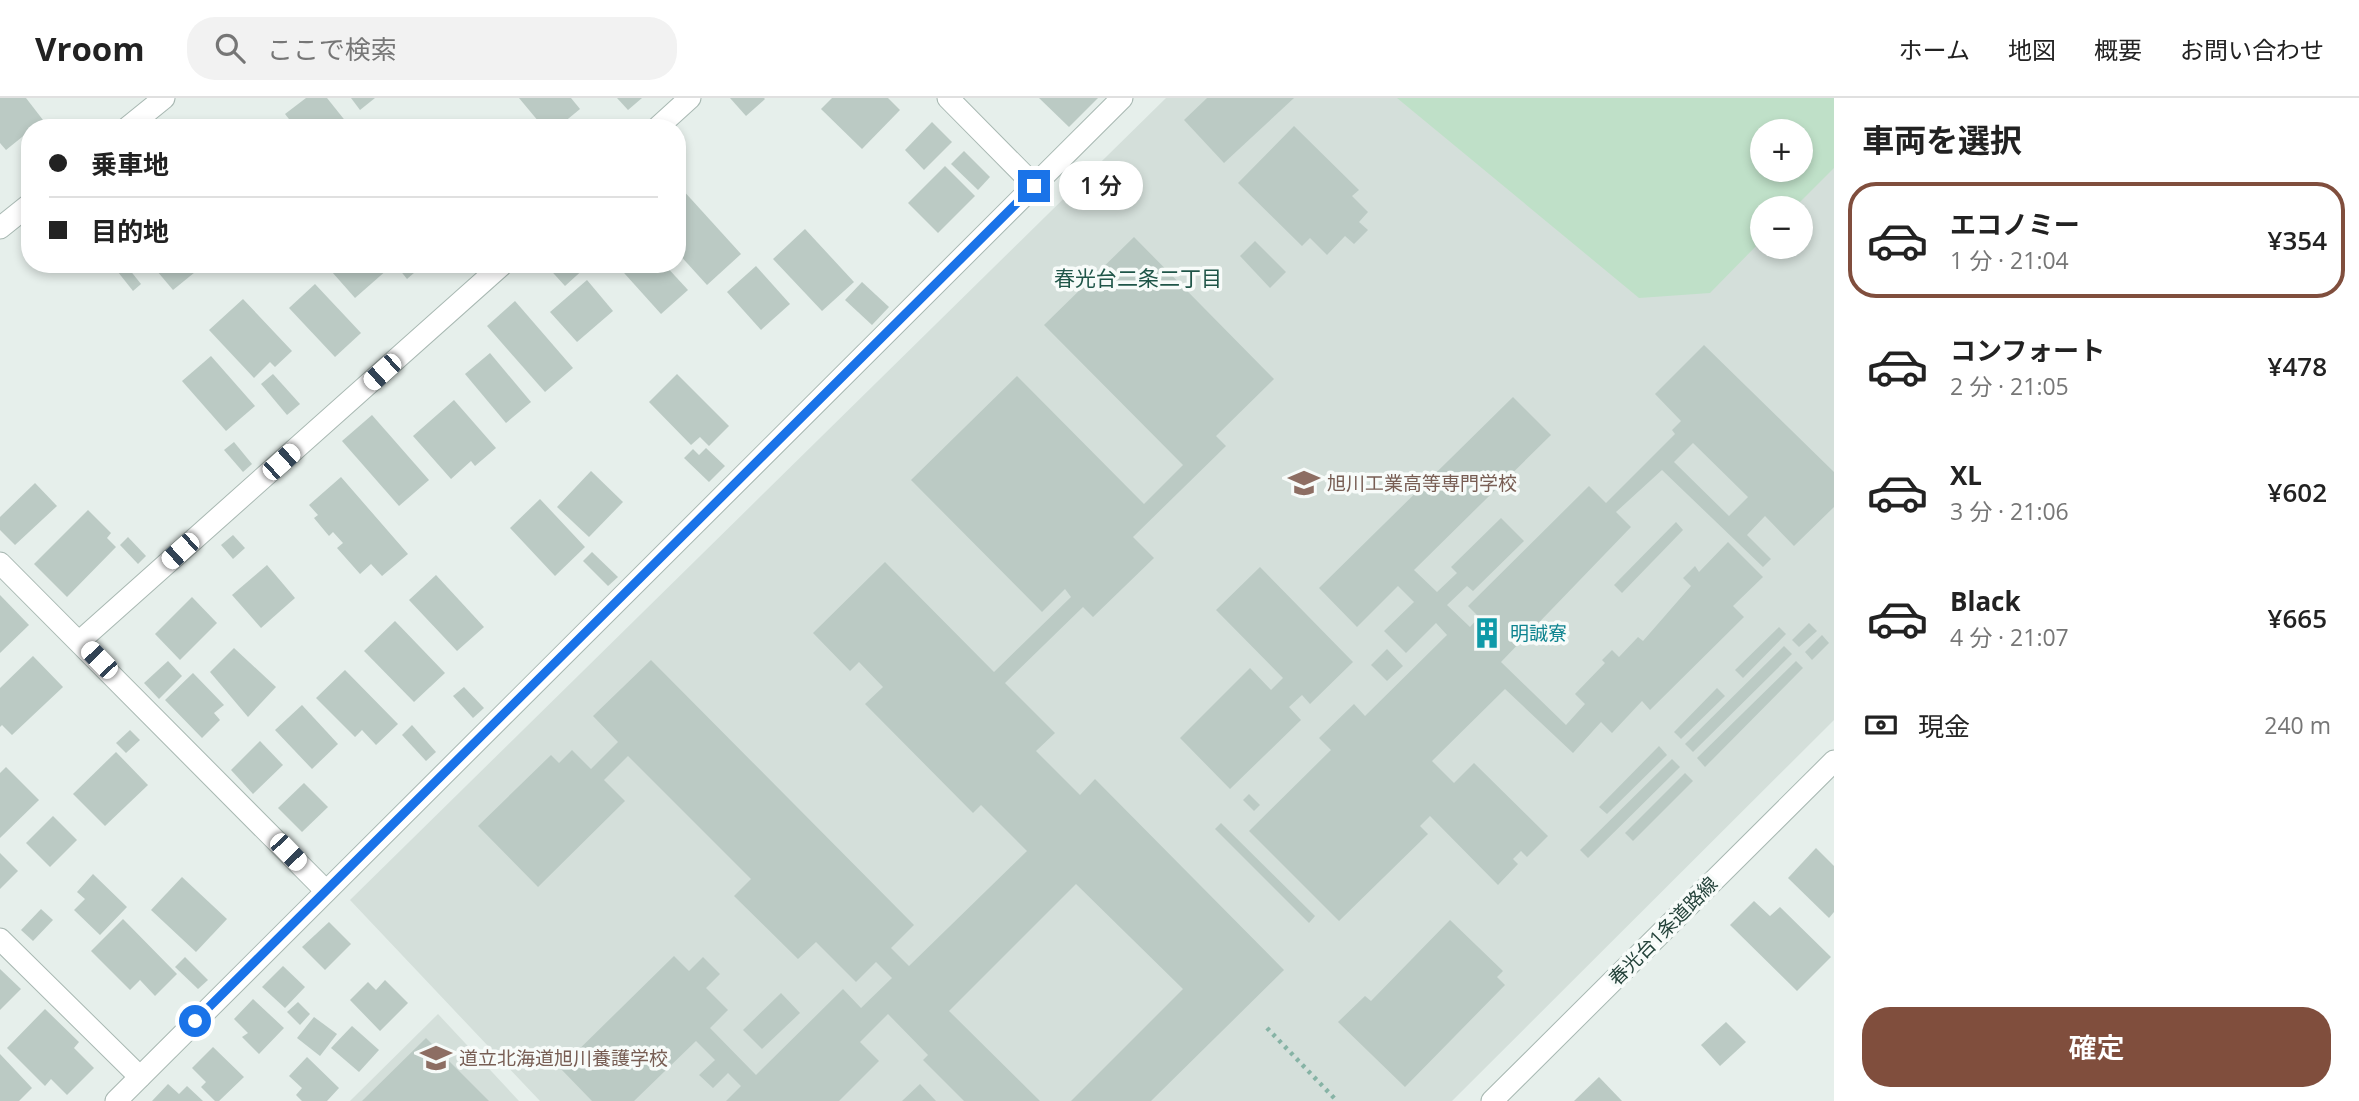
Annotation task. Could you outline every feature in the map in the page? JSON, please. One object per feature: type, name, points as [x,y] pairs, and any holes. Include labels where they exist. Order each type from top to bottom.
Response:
[{"type":"street","points":[[138,119],[164,98]]},
{"type":"street","points":[[667,119],[690,98]]},
{"type":"street","points":[[948,98],[1034,186]]},
{"type":"street","points":[[116,1101],[1122,98]]},
{"type":"street","points":[[80,641],[493,273]]},
{"type":"street","points":[[0,563],[326,891]]},
{"type":"street","name":"春光台1条道路線","points":[[1492,1101],[1834,761]]},
{"type":"street","points":[[0,939],[139,1077]]},
{"type":"path","points":[[1267,1028],[1337,1101]]},
{"type":"shaded area","name":"旭川工業高等専門学校","points":[[1166,98],[1834,98],[1834,720],[1452,1101],[540,1101],[350,900]]},
{"type":"shaded area","name":"道立北海道旭川養護学校","points":[[438,1014],[519,1101],[350,1101]]},
{"type":"green space","points":[[1397,98],[1834,98],[1834,168],[1806,196],[1750,196],[1750,252],[1710,293],[1639,298]]},
{"type":"building","points":[[0,98],[26,98],[42,119],[21,119],[21,138],[6,150],[0,143]]},
{"type":"building","points":[[306,98],[327,98],[344,119],[289,119],[285,114]]},
{"type":"building","points":[[351,98],[375,98],[360,110]]},
{"type":"building","points":[[519,98],[571,98],[580,109],[568,119],[536,119]]},
{"type":"building","points":[[617,98],[642,98],[628,110]]},
{"type":"building","points":[[730,98],[764,98],[765,99],[746,116]]},
{"type":"building","points":[[832,98],[888,98],[900,110],[862,149],[821,109]]},
{"type":"building","points":[[1039,98],[1098,98],[1069,127]]},
{"type":"building","points":[[1207,98],[1294,98],[1224,163],[1184,120]]},
{"type":"building","points":[[932,122],[952,142],[924,170],[905,150]]},
{"type":"building","points":[[1294,126],[1359,190],[1352,196],[1368,212],[1359,222],[1368,230],[1354,244],[1345,236],[1327,255],[1310,238],[1302,246],[1238,183]]},
{"type":"building","points":[[964,151],[990,177],[978,190],[951,164]]},
{"type":"building","points":[[945,166],[975,196],[938,233],[908,203]]},
{"type":"building","points":[[686,194],[741,254],[707,285],[686,262]]},
{"type":"building","points":[[805,229],[854,282],[822,311],[773,259]]},
{"type":"building","points":[[1134,237],[1274,379],[1216,436],[1226,446],[1133,537],[1154,558],[1093,617],[1083,607],[1005,683],[1055,733],[1036,751],[1080,795],[1095,779],[1284,970],[1151,1101],[1071,1101],[1183,989],[1076,884],[949,1011],[1040,1101],[964,1101],[923,1060],[928,1055],[888,1014],[860,1042],[879,1061],[839,1101],[726,1101],[741,1086],[728,1073],[713,1088],[699,1075],[715,1060],[696,1041],[634,1101],[592,1101],[560,1068],[674,956],[689,971],[703,957],[720,974],[706,988],[728,1010],[710,1028],[756,1075],[843,989],[861,1008],[892,978],[876,962],[856,982],[816,942],[798,959],[734,896],[751,879],[628,756],[604,780],[625,801],[538,887],[478,826],[551,755],[559,763],[572,750],[591,769],[618,742],[593,716],[651,660],[914,925],[891,948],[909,966],[1027,851],[981,805],[973,813],[865,704],[883,687],[859,662],[850,671],[813,633],[885,562],[994,672],[1071,597],[1065,589],[1042,612],[911,480],[1017,376],[1144,504],[1183,465],[1044,325]]},
{"type":"building","points":[[1255,241],[1286,272],[1270,288],[1240,256]]},
{"type":"building","points":[[756,266],[790,304],[761,330],[727,292]]},
{"type":"building","points":[[119,273],[132,273],[141,284],[133,291]]},
{"type":"building","points":[[159,273],[194,273],[173,290]]},
{"type":"building","points":[[333,273],[383,273],[355,298]]},
{"type":"building","points":[[402,273],[414,273],[407,279]]},
{"type":"building","points":[[553,273],[579,273],[565,286]]},
{"type":"building","points":[[624,273],[672,273],[688,290],[661,314]]},
{"type":"building","points":[[587,280],[613,311],[577,342],[550,312]]},
{"type":"building","points":[[862,282],[889,307],[872,325],[845,300]]},
{"type":"building","points":[[315,284],[361,333],[335,357],[289,308]]},
{"type":"building","points":[[243,299],[292,351],[275,367],[270,362],[254,378],[209,330]]},
{"type":"building","points":[[515,301],[573,368],[545,392],[487,326]]},
{"type":"building","name":"明誠寮","points":[[1704,345],[1834,472],[1834,507],[1794,546],[1765,516],[1747,535],[1771,559],[1763,567],[1662,470],[1616,512],[1631,527],[1501,662],[1566,725],[1585,704],[1575,694],[1605,663],[1602,660],[1612,650],[1619,657],[1638,637],[1643,641],[1691,586],[1683,578],[1695,566],[1699,572],[1728,542],[1763,577],[1733,606],[1744,617],[1650,710],[1642,701],[1612,733],[1601,722],[1573,753],[1505,689],[1432,761],[1454,783],[1474,763],[1548,836],[1527,857],[1521,851],[1513,859],[1518,864],[1498,885],[1430,816],[1420,826],[1428,834],[1339,921],[1249,831],[1331,750],[1319,738],[1354,704],[1365,716],[1447,635],[1436,623],[1406,653],[1384,631],[1414,602],[1398,586],[1357,627],[1319,588],[1513,397],[1551,435],[1414,570],[1437,592],[1457,573],[1451,567],[1501,518],[1524,541],[1473,591],[1467,586],[1447,605],[1470,627],[1479,617],[1468,606],[1589,486],[1606,503],[1675,434],[1672,430],[1681,421],[1655,394]],"holes":[[[1693,443],[1748,497],[1729,516],[1674,462]]]},
{"type":"building","points":[[490,353],[531,402],[506,423],[465,374]]},
{"type":"building","points":[[211,356],[255,406],[226,431],[182,381]]},
{"type":"building","points":[[273,374],[300,404],[287,415],[261,384]]},
{"type":"building","points":[[677,374],[729,426],[709,446],[700,437],[691,445],[649,402]]},
{"type":"building","points":[[454,400],[496,448],[475,466],[471,461],[451,479],[413,436]]},
{"type":"building","points":[[372,415],[429,480],[399,506],[342,441]]},
{"type":"building","points":[[234,442],[252,464],[243,472],[224,450]]},
{"type":"building","points":[[706,448],[725,466],[709,482],[684,458],[693,449],[699,455]]},
{"type":"building","points":[[591,471],[623,502],[589,537],[557,507]]},
{"type":"building","points":[[341,477],[408,554],[382,576],[371,564],[360,574],[337,548],[343,543],[333,532],[329,536],[314,518],[318,515],[309,505]]},
{"type":"building","points":[[35,483],[57,506],[15,545],[0,530],[0,517]]},
{"type":"building","points":[[540,499],[585,547],[555,576],[510,528]]},
{"type":"building","points":[[88,510],[111,533],[107,538],[116,547],[67,597],[34,564]]},
{"type":"building","points":[[1676,522],[1683,530],[1622,593],[1614,585]]},
{"type":"building","points":[[233,535],[245,548],[233,559],[221,545]]},
{"type":"building","points":[[128,537],[146,556],[138,564],[120,545]]},
{"type":"building","points":[[592,552],[618,577],[608,586],[583,561]]},
{"type":"building","points":[[267,565],[295,598],[261,628],[232,595]]},
{"type":"building","points":[[1260,567],[1353,662],[1310,704],[1302,695],[1289,707],[1301,720],[1230,789],[1180,738],[1250,668],[1271,690],[1283,678],[1216,610]]},
{"type":"building","points":[[436,575],[484,627],[457,651],[409,600]]},
{"type":"building","points":[[0,595],[29,625],[0,653]]},
{"type":"building","points":[[192,597],[217,623],[180,660],[155,634]]},
{"type":"building","points":[[395,621],[445,673],[414,702],[364,651]]},
{"type":"building","points":[[1809,623],[1817,631],[1799,647],[1792,640]]},
{"type":"building","points":[[1779,627],[1786,634],[1743,678],[1735,670]]},
{"type":"building","points":[[1822,635],[1829,643],[1812,660],[1805,652]]},
{"type":"building","points":[[1784,646],[1792,654],[1693,752],[1685,744]]},
{"type":"building","points":[[234,648],[276,687],[248,717],[210,672]]},
{"type":"building","points":[[1387,649],[1403,666],[1387,681],[1371,665]]},
{"type":"building","points":[[33,656],[63,687],[12,735],[2,725],[0,727],[0,688]]},
{"type":"building","points":[[168,661],[182,676],[159,699],[144,683]]},
{"type":"building","points":[[1796,661],[1803,668],[1705,767],[1697,758]]},
{"type":"building","points":[[345,670],[398,724],[376,745],[362,730],[355,737],[316,698]]},
{"type":"building","points":[[193,673],[224,705],[214,713],[220,720],[202,738],[165,700]]},
{"type":"building","points":[[464,687],[484,708],[473,718],[453,696]]},
{"type":"building","points":[[1717,688],[1725,696],[1681,739],[1674,732]]},
{"type":"building","points":[[302,705],[338,744],[312,769],[275,730]]},
{"type":"building","points":[[412,725],[436,752],[426,761],[402,735]]},
{"type":"building","points":[[130,730],[140,740],[126,753],[116,743]]},
{"type":"building","points":[[260,741],[283,765],[253,794],[231,770]]},
{"type":"building","points":[[1659,746],[1667,755],[1607,814],[1599,807]]},
{"type":"building","points":[[116,752],[148,785],[105,826],[73,794]]},
{"type":"building","points":[[1672,759],[1680,767],[1588,858],[1580,850]]},
{"type":"building","points":[[6,767],[39,800],[0,838],[0,773]]},
{"type":"building","points":[[1685,773],[1693,781],[1633,841],[1625,833]]},
{"type":"building","points":[[304,783],[328,807],[302,832],[278,808]]},
{"type":"building","points":[[1249,794],[1260,805],[1254,811],[1243,800]]},
{"type":"building","points":[[53,816],[77,840],[50,867],[26,843]]},
{"type":"building","points":[[1221,823],[1315,916],[1309,923],[1215,829]]},
{"type":"building","points":[[1816,848],[1834,866],[1834,912],[1829,918],[1788,878]]},
{"type":"building","points":[[0,853],[18,871],[0,889]]},
{"type":"building","points":[[93,874],[127,907],[100,935],[74,910],[85,899],[77,892]]},
{"type":"building","points":[[182,877],[227,919],[196,952],[151,910]]},
{"type":"building","points":[[1754,901],[1770,916],[1780,907],[1831,957],[1797,991],[1730,925]]},
{"type":"building","points":[[41,909],[53,920],[33,941],[21,930]]},
{"type":"building","points":[[123,919],[177,974],[155,996],[140,980],[130,990],[91,951]]},
{"type":"building","points":[[1450,920],[1503,971],[1497,977],[1505,985],[1405,1087],[1338,1022],[1365,996],[1371,1001]]},
{"type":"building","points":[[329,922],[351,944],[325,970],[302,947]]},
{"type":"building","points":[[185,957],[208,980],[198,989],[175,967]]},
{"type":"building","points":[[283,966],[305,987],[285,1008],[262,987]]},
{"type":"building","points":[[0,969],[21,989],[0,1010]]},
{"type":"building","points":[[385,980],[408,1003],[380,1031],[350,1000],[368,982],[376,990]]},
{"type":"building","points":[[781,993],[800,1013],[762,1049],[743,1030]]},
{"type":"building","points":[[253,999],[284,1028],[259,1054],[242,1037],[248,1033],[234,1019]]},
{"type":"building","points":[[298,1002],[310,1014],[300,1025],[287,1012]]},
{"type":"building","points":[[45,1009],[79,1042],[74,1048],[94,1068],[67,1095],[51,1079],[45,1086],[7,1048]]},
{"type":"building","points":[[314,1017],[337,1034],[320,1056],[297,1038]]},
{"type":"building","points":[[1726,1022],[1746,1042],[1720,1066],[1701,1045]]},
{"type":"building","points":[[352,1026],[379,1050],[359,1072],[331,1048]]},
{"type":"building","points":[[426,1038],[489,1101],[362,1101]]},
{"type":"building","points":[[213,1047],[244,1077],[219,1101],[215,1101],[201,1087],[206,1082],[192,1068]]},
{"type":"building","points":[[0,1054],[32,1088],[19,1101],[0,1101]]},
{"type":"building","points":[[307,1057],[339,1088],[327,1101],[302,1101],[296,1095],[302,1088],[289,1076]]},
{"type":"building","points":[[1599,1077],[1622,1101],[1574,1101]]},
{"type":"building","points":[[168,1084],[179,1094],[187,1086],[203,1101],[152,1101]]},
{"type":"building","points":[[920,1084],[936,1101],[902,1101]]},
{"type":"place","name":"旭川工業高等専門学校","points":[[1304,483]]},
{"type":"place","name":"明誠寮","points":[[1487,633]]},
{"type":"place","name":"道立北海道旭川養護学校","points":[[436,1058]]},
{"type":"district","name":"春光台二条二丁目","points":[[1138,278]]},
{"type":"route","points":[[195,1021],[1034,186]]}]
